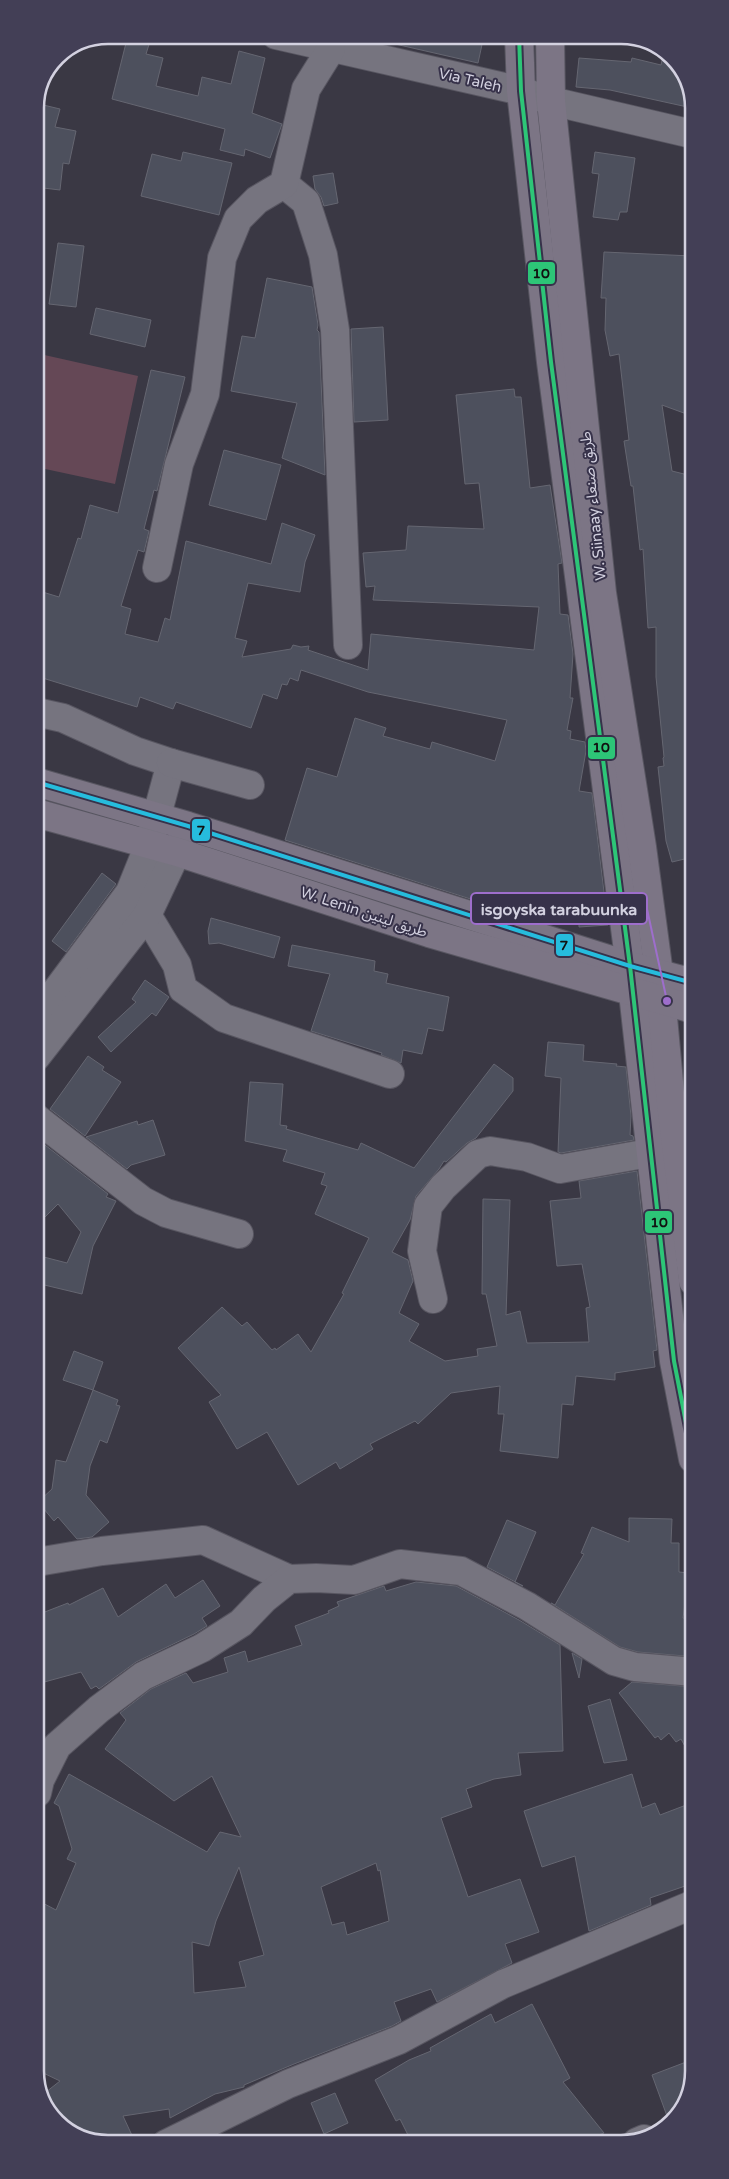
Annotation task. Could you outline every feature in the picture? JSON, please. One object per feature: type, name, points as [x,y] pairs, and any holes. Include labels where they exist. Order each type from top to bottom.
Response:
[{"type":"main road","points":[[519,44],[521,91],[551,362],[631,978],[674,1361],[685,1418]]},
{"type":"main road","name":"W. Siinaay طريق صنعاء","points":[[550,44],[550,101],[602,593],[659,974],[671,1104],[685,1216]]},
{"type":"main road","points":[[603,773],[630,778]]},
{"type":"main road","points":[[44,784],[188,826],[631,978],[659,974],[685,981]]},
{"type":"main road","name":"W. Lenin طريق لينين","points":[[44,815],[178,852],[429,933],[631,978],[662,1001],[685,1007]]},
{"type":"street","name":"Via Taleh","points":[[311,44],[521,91],[550,101],[685,132]]},
{"type":"street","points":[[157,568],[179,464],[205,394],[222,258],[238,219],[257,200],[284,184],[306,89],[331,49]]},
{"type":"street","points":[[284,184],[306,202],[323,255],[335,330],[348,645]]},
{"type":"street","points":[[44,714],[63,718],[134,751],[171,764],[250,785]]},
{"type":"street","points":[[44,1007],[130,892],[158,817],[171,764]]},
{"type":"street","points":[[44,1047],[147,915],[178,852],[188,826]]},
{"type":"street","points":[[147,915],[177,966],[183,989],[224,1018],[390,1074]]},
{"type":"street","points":[[44,1124],[143,1201],[166,1213],[239,1234]]},
{"type":"street","points":[[433,1299],[422,1251],[428,1206],[443,1187],[478,1154],[490,1151],[527,1157],[560,1169],[650,1153]]},
{"type":"street","points":[[44,1561],[102,1551],[203,1540],[290,1580],[316,1578],[354,1580],[400,1564],[461,1571],[527,1606],[614,1661],[635,1667],[685,1671]]},
{"type":"street","points":[[44,1772],[57,1746],[92,1715],[143,1676],[202,1648],[241,1623],[264,1599],[290,1580]]},
{"type":"street","points":[[184,2135],[288,2084],[399,2040],[503,1984],[685,1908]]},
{"type":"shaded area","points":[[44,355],[138,376],[115,484],[44,469]]},
{"type":"building","points":[[126,44],[149,44],[146,54],[163,58],[156,86],[198,96],[202,77],[231,84],[239,51],[265,58],[252,113],[282,124],[270,158],[245,149],[244,156],[220,150],[225,129],[112,99]]},
{"type":"building","points":[[395,44],[482,44],[478,63]]},
{"type":"building","points":[[579,58],[631,62],[632,58],[661,65],[662,59],[677,76],[683,91],[685,106],[610,90],[576,87]]},
{"type":"building","points":[[44,105],[60,109],[55,127],[76,131],[69,164],[63,163],[60,190],[44,188]]},
{"type":"building","points":[[183,152],[232,163],[219,215],[141,196],[152,154],[181,161]]},
{"type":"building","points":[[595,152],[635,158],[627,212],[620,212],[618,220],[593,217],[599,174],[592,173]]},
{"type":"building","points":[[333,173],[338,203],[324,206],[321,197],[315,189],[313,176]]},
{"type":"building","points":[[58,243],[84,246],[76,307],[49,304]]},
{"type":"building","points":[[604,252],[685,256],[685,413],[662,405],[672,471],[685,474],[685,859],[672,862],[666,841],[658,767],[664,766],[664,757],[656,677],[656,627],[648,628],[643,549],[640,550],[633,486],[631,486],[624,441],[629,440],[619,354],[610,356],[605,330],[606,298],[601,298]]},
{"type":"building","points":[[267,278],[312,287],[318,325],[317,330],[319,332],[325,475],[282,458],[297,403],[231,391],[242,336],[255,338]]},
{"type":"building","points":[[96,308],[151,320],[145,347],[90,334]]},
{"type":"building","points":[[383,327],[388,420],[354,422],[351,329]]},
{"type":"building","points":[[151,370],[185,377],[157,491],[154,490],[144,529],[149,531],[144,552],[138,550],[121,606],[131,609],[125,634],[158,642],[165,618],[170,620],[186,541],[271,564],[282,523],[315,535],[305,562],[300,592],[248,583],[235,638],[247,641],[242,657],[291,649],[293,645],[309,646],[308,650],[368,670],[371,634],[534,650],[539,607],[373,600],[375,586],[366,587],[363,553],[406,550],[408,526],[484,529],[479,483],[465,484],[456,395],[514,389],[515,397],[521,397],[530,488],[550,485],[562,563],[558,564],[560,614],[568,615],[573,654],[570,698],[573,698],[567,730],[571,731],[570,739],[585,742],[586,751],[579,791],[592,793],[608,925],[579,927],[579,923],[524,916],[285,840],[307,768],[337,777],[355,718],[386,728],[383,736],[430,749],[432,742],[495,761],[507,720],[368,692],[301,670],[298,681],[290,678],[287,685],[282,684],[277,699],[263,694],[251,728],[176,702],[173,709],[140,697],[137,707],[44,678],[44,592],[59,597],[78,538],[81,539],[90,505],[118,513]]},
{"type":"building","points":[[224,450],[281,465],[266,520],[209,505]]},
{"type":"building","points":[[102,873],[116,884],[66,952],[52,941]]},
{"type":"building","points":[[211,918],[280,937],[274,958],[219,943],[209,944],[208,931]]},
{"type":"building","points":[[292,945],[375,961],[374,971],[388,974],[386,983],[449,997],[443,1031],[428,1028],[422,1054],[403,1050],[401,1063],[381,1055],[382,1053],[311,1031],[330,974],[288,966]]},
{"type":"building","points":[[145,980],[169,997],[156,1016],[152,1013],[111,1052],[98,1037],[136,1002],[132,999]]},
{"type":"building","points":[[548,1042],[584,1045],[583,1061],[617,1064],[616,1066],[626,1067],[631,1116],[630,1135],[633,1136],[634,1140],[558,1152],[561,1078],[545,1076]]},
{"type":"building","points":[[88,1056],[104,1067],[102,1070],[121,1082],[85,1136],[50,1109]]},
{"type":"building","points":[[494,1064],[513,1078],[513,1091],[476,1138],[467,1143],[446,1162],[444,1161],[416,1196],[410,1220],[392,1252],[408,1260],[413,1281],[399,1313],[419,1324],[409,1341],[445,1361],[478,1356],[477,1349],[497,1346],[486,1294],[482,1294],[483,1199],[510,1200],[506,1315],[520,1311],[527,1343],[589,1342],[586,1308],[590,1307],[582,1264],[557,1266],[550,1201],[581,1198],[579,1181],[637,1171],[657,1350],[653,1351],[655,1367],[615,1373],[615,1380],[576,1376],[573,1405],[562,1404],[558,1458],[500,1451],[504,1414],[498,1414],[500,1386],[451,1393],[418,1424],[415,1421],[370,1444],[373,1449],[340,1469],[336,1462],[298,1485],[267,1432],[237,1449],[209,1402],[221,1395],[178,1348],[222,1307],[242,1326],[247,1322],[272,1350],[275,1348],[276,1350],[298,1334],[311,1352],[344,1294],[342,1293],[369,1238],[315,1214],[327,1186],[321,1184],[325,1173],[283,1161],[287,1150],[245,1141],[250,1082],[283,1084],[280,1125],[287,1126],[286,1129],[358,1150],[361,1143],[414,1168]]},
{"type":"building","points":[[153,1120],[165,1155],[131,1165],[127,1169],[86,1137],[137,1121],[138,1125]]},
{"type":"building","points":[[44,1144],[108,1194],[106,1197],[116,1201],[93,1246],[82,1294],[44,1285],[44,1257],[67,1263],[81,1232],[58,1204],[44,1218]]},
{"type":"building","points":[[74,1351],[103,1362],[93,1390],[63,1380]]},
{"type":"building","points":[[93,1390],[118,1400],[116,1405],[120,1406],[107,1443],[100,1440],[90,1466],[86,1495],[109,1522],[92,1537],[77,1539],[58,1517],[54,1521],[44,1509],[44,1496],[52,1489],[56,1460],[66,1462]]},
{"type":"building","points":[[629,1518],[672,1519],[671,1543],[679,1543],[679,1572],[685,1573],[683,1618],[685,1618],[685,1656],[638,1652],[620,1647],[551,1603],[555,1605],[584,1554],[581,1553],[592,1527],[629,1542]]},
{"type":"building","points":[[507,1520],[536,1532],[515,1582],[487,1567]]},
{"type":"building","points":[[203,1580],[220,1606],[202,1618],[207,1626],[136,1662],[99,1689],[96,1686],[91,1689],[81,1672],[44,1682],[44,1612],[68,1603],[69,1605],[103,1588],[118,1617],[166,1584],[175,1598]]},
{"type":"building","points":[[416,1582],[456,1586],[519,1620],[560,1645],[563,1751],[518,1753],[521,1775],[494,1779],[466,1789],[472,1807],[441,1818],[468,1897],[520,1879],[539,1932],[505,1944],[512,1963],[437,2002],[431,1989],[394,2002],[401,2021],[392,2026],[294,2064],[244,2085],[244,2087],[215,2094],[170,2118],[169,2109],[123,2116],[132,2135],[95,2134],[80,2129],[60,2113],[49,2096],[47,2091],[60,2081],[44,2073],[44,1904],[56,1910],[76,1863],[67,1859],[72,1849],[59,1806],[54,1803],[69,1774],[207,1852],[220,1832],[241,1837],[212,1776],[174,1801],[105,1749],[126,1720],[120,1713],[151,1689],[186,1673],[193,1683],[228,1672],[224,1658],[245,1651],[248,1662],[302,1645],[295,1626],[329,1613],[328,1611],[339,1606],[337,1602],[384,1586],[386,1591]],"holes":[[[376,1863],[378,1871],[380,1870],[389,1921],[347,1935],[344,1922],[332,1925],[321,1887]],[[239,1867],[264,1955],[239,1962],[246,1987],[194,1993],[192,1942],[209,1946],[216,1921]]]},
{"type":"building","points":[[572,1653],[582,1659],[579,1678]]},
{"type":"building","points":[[632,1682],[685,1686],[685,1746],[681,1739],[676,1742],[669,1733],[661,1740],[658,1736],[655,1738],[619,1693]]},
{"type":"building","points":[[610,1699],[627,1760],[604,1763],[588,1706]]},
{"type":"building","points":[[632,1774],[642,1808],[655,1803],[660,1815],[685,1805],[685,1886],[650,1898],[651,1905],[589,1931],[575,1856],[542,1867],[524,1811]]},
{"type":"building","points":[[532,2004],[570,2078],[563,2082],[604,2133],[598,2135],[408,2135],[400,2119],[396,2121],[375,2080],[409,2060],[431,2051],[430,2048],[491,2014],[495,2023]]},
{"type":"building","points":[[685,2062],[682,2092],[677,2103],[667,2115],[652,2075]]},
{"type":"building","points":[[335,2093],[348,2123],[324,2134],[311,2103]]},
{"type":"transit line","name":"10","points":[[519,44],[521,91],[551,362],[630,966],[674,1361],[685,1418]]},
{"type":"transit line","name":"7","points":[[44,784],[188,826],[630,966],[685,981]]},
{"type":"place","name":"isgoyska tarabuunka","points":[[667,1001]]}]
